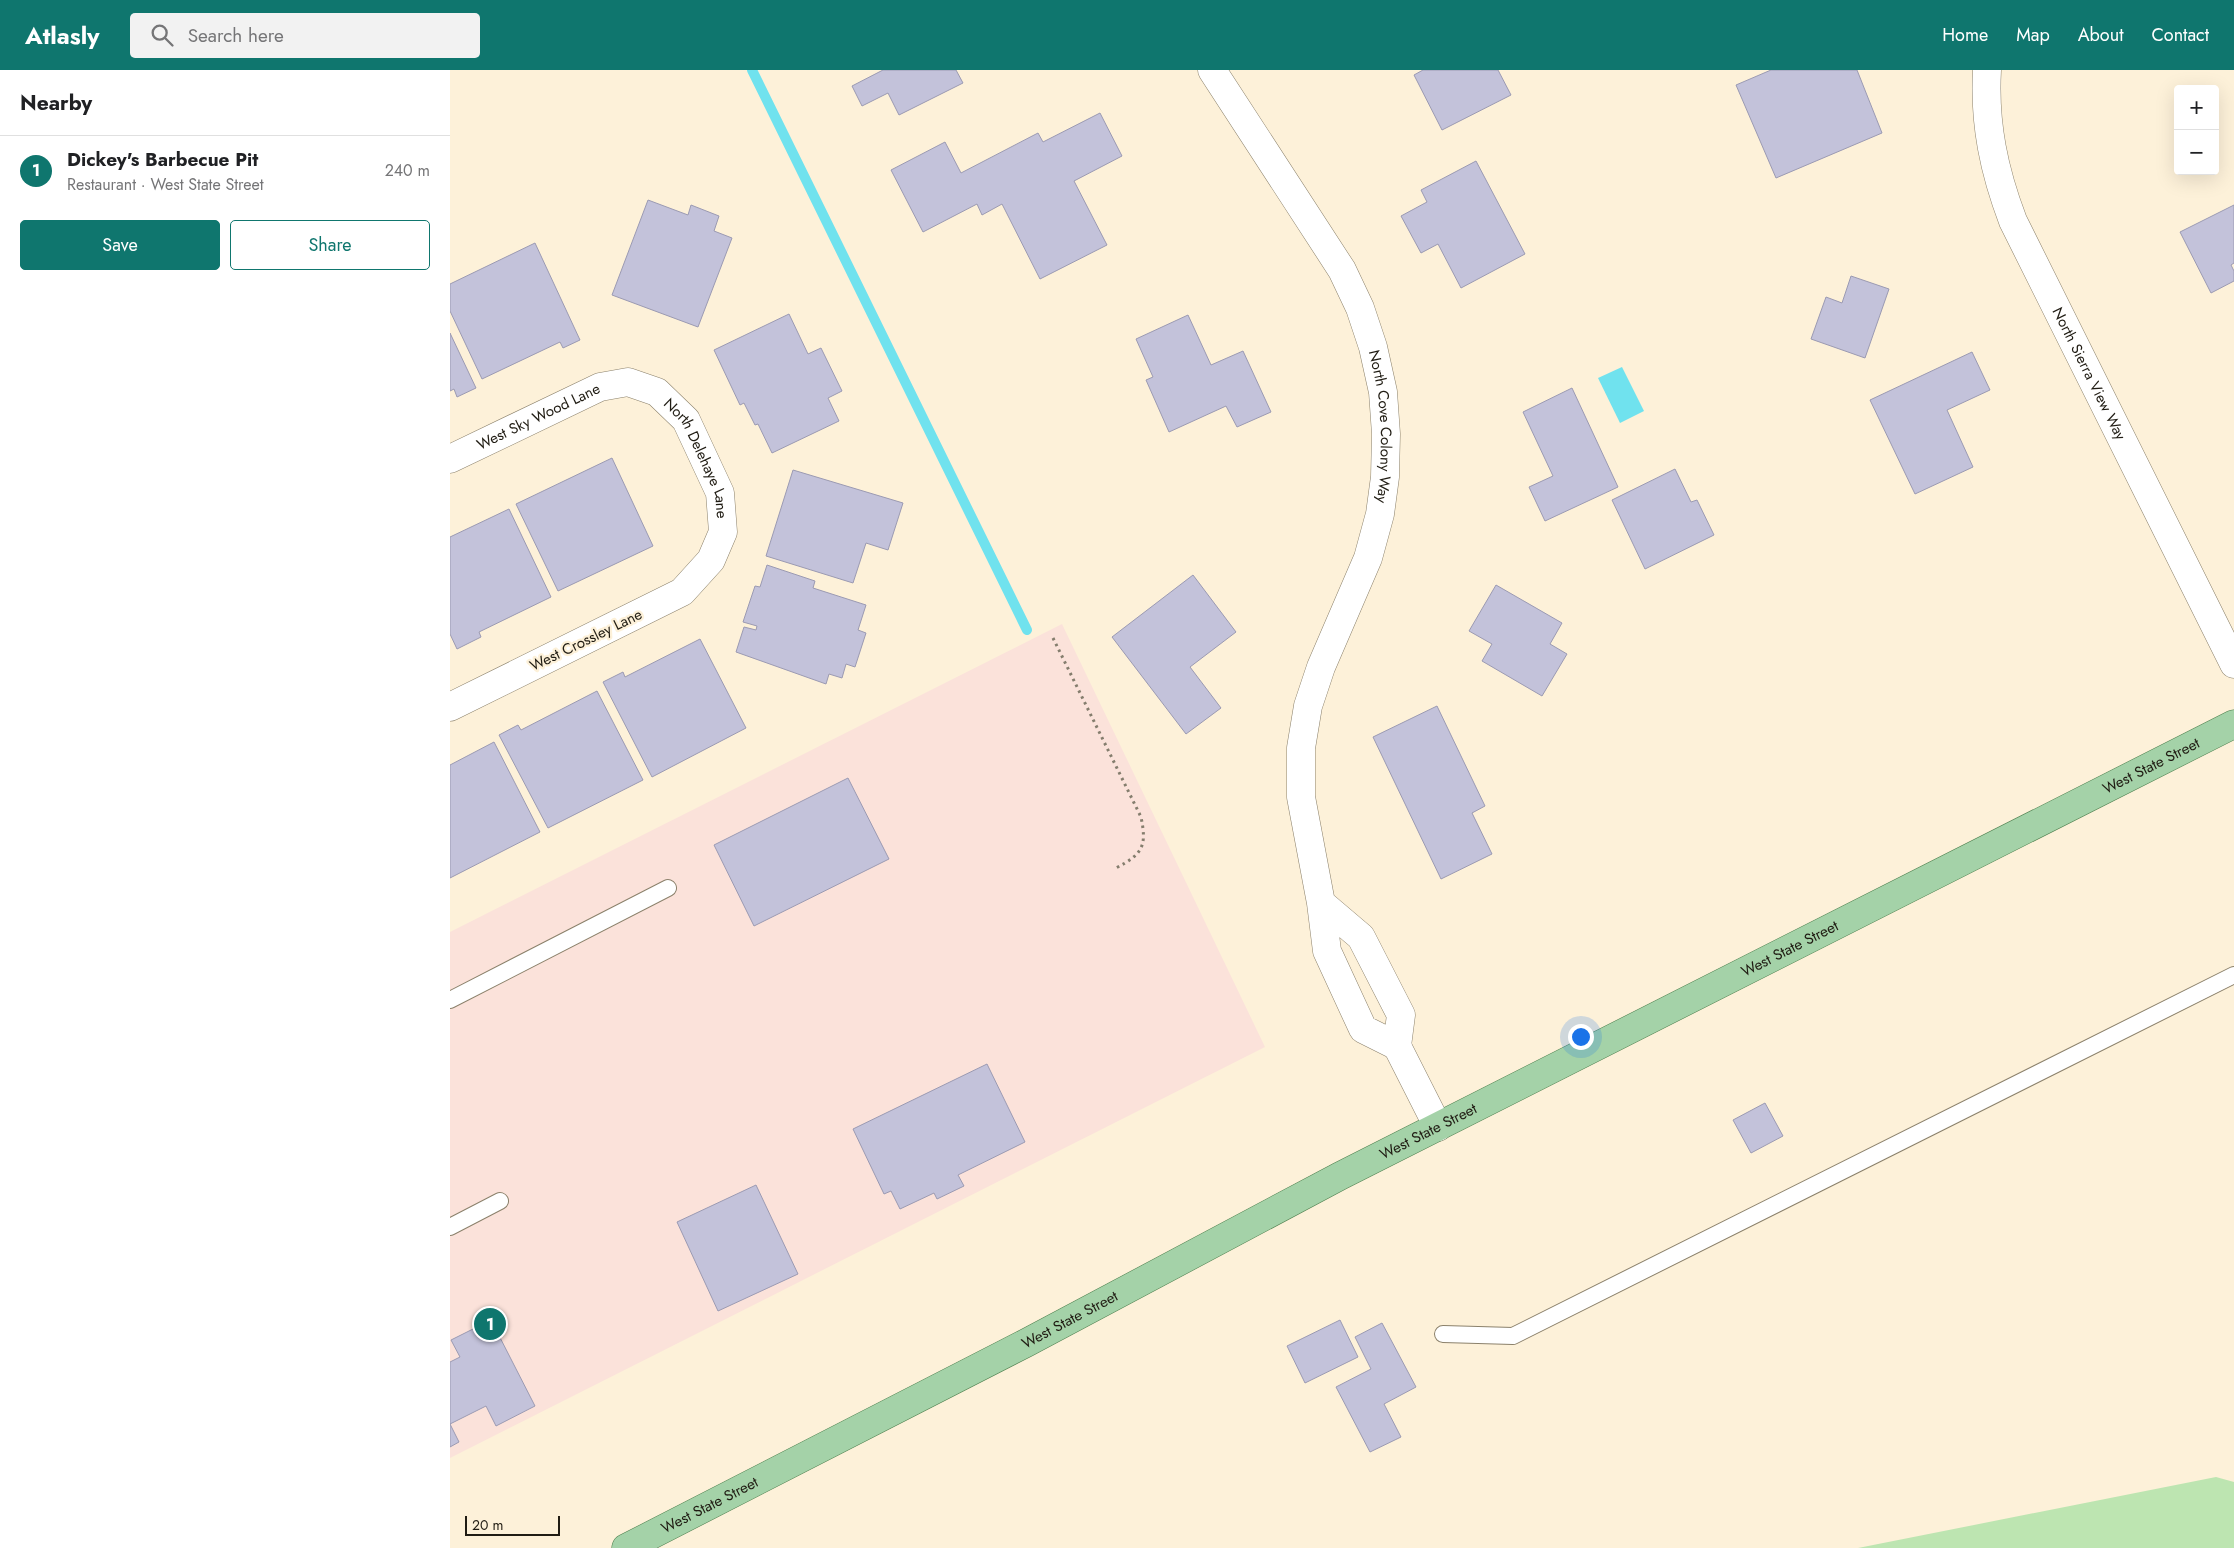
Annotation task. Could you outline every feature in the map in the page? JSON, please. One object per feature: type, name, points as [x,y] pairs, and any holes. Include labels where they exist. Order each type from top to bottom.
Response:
[{"type":"main road","name":"West State Street","points":[[626,1548],[1026,1343],[1340,1176],[2234,724]]},
{"type":"street","name":"North Cove Colony Way","points":[[1212,70],[1342,270],[1373,347],[1382,392],[1386,434],[1385,477],[1380,514],[1368,558],[1318,675],[1308,706],[1301,748],[1301,797],[1321,903],[1327,951],[1363,1029],[1397,1046]]},
{"type":"street","name":"North Sierra View Way","points":[[1987,70],[1986,116],[1991,152],[2000,188],[2014,221],[2234,664]]},
{"type":"street","name":"West Sky Wood Lane","points":[[450,459],[600,387],[628,382]]},
{"type":"street","name":"North Delehaye Lane","points":[[628,382],[657,392],[686,420],[690,428],[720,494],[723,532],[711,560]]},
{"type":"street","name":"West Crossley Lane","points":[[450,707],[682,592],[711,560]]},
{"type":"street","points":[[1321,903],[1361,937],[1401,1015],[1397,1046],[1438,1127]]},
{"type":"lane","points":[[450,1000],[668,888]]},
{"type":"lane","points":[[1443,1334],[1513,1336],[2234,975]]},
{"type":"lane","points":[[450,1227],[500,1201]]},
{"type":"path","points":[[1053,638],[1142,817],[1145,836],[1141,851],[1133,860],[1116,868]]},
{"type":"shaded area","points":[[1062,624],[1265,1047],[450,1458],[450,932]]},
{"type":"green space","points":[[2216,1477],[2234,1482],[2234,1548],[1858,1548]]},
{"type":"water","points":[[1622,367],[1644,411],[1620,423],[1598,378]]},
{"type":"building","points":[[883,70],[956,70],[963,83],[899,115],[888,93],[862,106],[852,86]]},
{"type":"building","points":[[1423,70],[1498,70],[1511,95],[1442,130],[1414,75]]},
{"type":"building","points":[[1771,70],[1857,70],[1882,133],[1776,178],[1736,85]]},
{"type":"building","points":[[1100,113],[1122,156],[1074,181],[1107,245],[1040,279],[1002,204],[982,215],[977,204],[923,232],[891,170],[945,142],[961,173],[1038,133],[1043,142]]},
{"type":"building","points":[[1476,161],[1525,254],[1461,288],[1438,244],[1421,253],[1401,216],[1427,202],[1421,190]]},
{"type":"building","points":[[648,200],[688,215],[691,205],[719,216],[714,231],[732,238],[698,327],[612,295]]},
{"type":"building","points":[[2234,205],[2234,263],[2231,265],[2234,271],[2234,281],[2211,293],[2180,232]]},
{"type":"building","points":[[535,243],[580,340],[563,348],[560,342],[482,379],[450,311],[450,284]]},
{"type":"building","points":[[1851,276],[1889,289],[1865,358],[1811,339],[1826,297],[1842,303]]},
{"type":"building","points":[[789,314],[808,354],[821,348],[842,391],[828,398],[839,421],[772,453],[758,424],[755,425],[744,403],[740,405],[714,350]]},
{"type":"building","points":[[1188,315],[1211,365],[1243,351],[1271,412],[1237,427],[1226,406],[1169,432],[1146,380],[1153,377],[1136,339]]},
{"type":"building","points":[[450,333],[476,388],[457,397],[454,389],[450,391]]},
{"type":"building","points":[[1972,352],[1990,390],[1947,410],[1973,467],[1915,494],[1870,400]]},
{"type":"building","points":[[1572,388],[1618,487],[1545,521],[1529,487],[1553,476],[1523,412]]},
{"type":"building","points":[[612,458],[653,546],[558,591],[516,504]]},
{"type":"building","points":[[1675,469],[1691,502],[1697,500],[1714,535],[1645,569],[1612,500]]},
{"type":"building","points":[[793,470],[903,503],[888,550],[866,543],[853,583],[766,556]]},
{"type":"building","points":[[509,509],[551,597],[479,632],[481,637],[457,649],[450,634],[450,537]]},
{"type":"building","points":[[767,565],[815,581],[813,588],[866,605],[858,630],[866,633],[855,667],[846,664],[842,678],[829,674],[826,684],[736,652],[744,627],[756,630],[757,626],[743,622],[755,586],[760,587]]},
{"type":"building","points":[[1193,575],[1236,632],[1190,667],[1221,708],[1186,734],[1112,637]]},
{"type":"building","points":[[1496,585],[1562,623],[1550,644],[1567,654],[1542,696],[1482,661],[1492,644],[1469,631]]},
{"type":"building","points":[[700,639],[746,728],[652,777],[603,682],[623,672],[625,677]]},
{"type":"building","points":[[597,691],[643,780],[548,828],[499,735],[518,725],[521,730]]},
{"type":"building","points":[[1437,706],[1485,806],[1472,813],[1492,854],[1441,879],[1373,737]]},
{"type":"building","points":[[494,742],[540,832],[450,878],[450,765]]},
{"type":"building","points":[[848,778],[889,859],[754,926],[714,845]]},
{"type":"building","points":[[987,1064],[1025,1142],[958,1175],[964,1186],[937,1199],[934,1193],[900,1209],[891,1191],[884,1194],[853,1129]]},
{"type":"building","points":[[1765,1103],[1783,1136],[1751,1153],[1733,1120]]},
{"type":"building","points":[[756,1185],[798,1274],[718,1311],[677,1222]]},
{"type":"building","points":[[491,1320],[535,1406],[496,1426],[486,1406],[450,1424],[450,1362],[460,1357],[451,1340]]},
{"type":"building","points":[[1340,1320],[1358,1357],[1305,1383],[1287,1346]]},
{"type":"building","points":[[1382,1323],[1416,1387],[1384,1404],[1401,1437],[1370,1452],[1336,1387],[1371,1369],[1355,1337]]},
{"type":"building","points":[[450,1424],[459,1442],[450,1447]]},
{"type":"waterway","points":[[752,70],[1027,630]]},
{"type":"place","name":"Dickey's Barbecue Pit","points":[[490,1324]]}]
